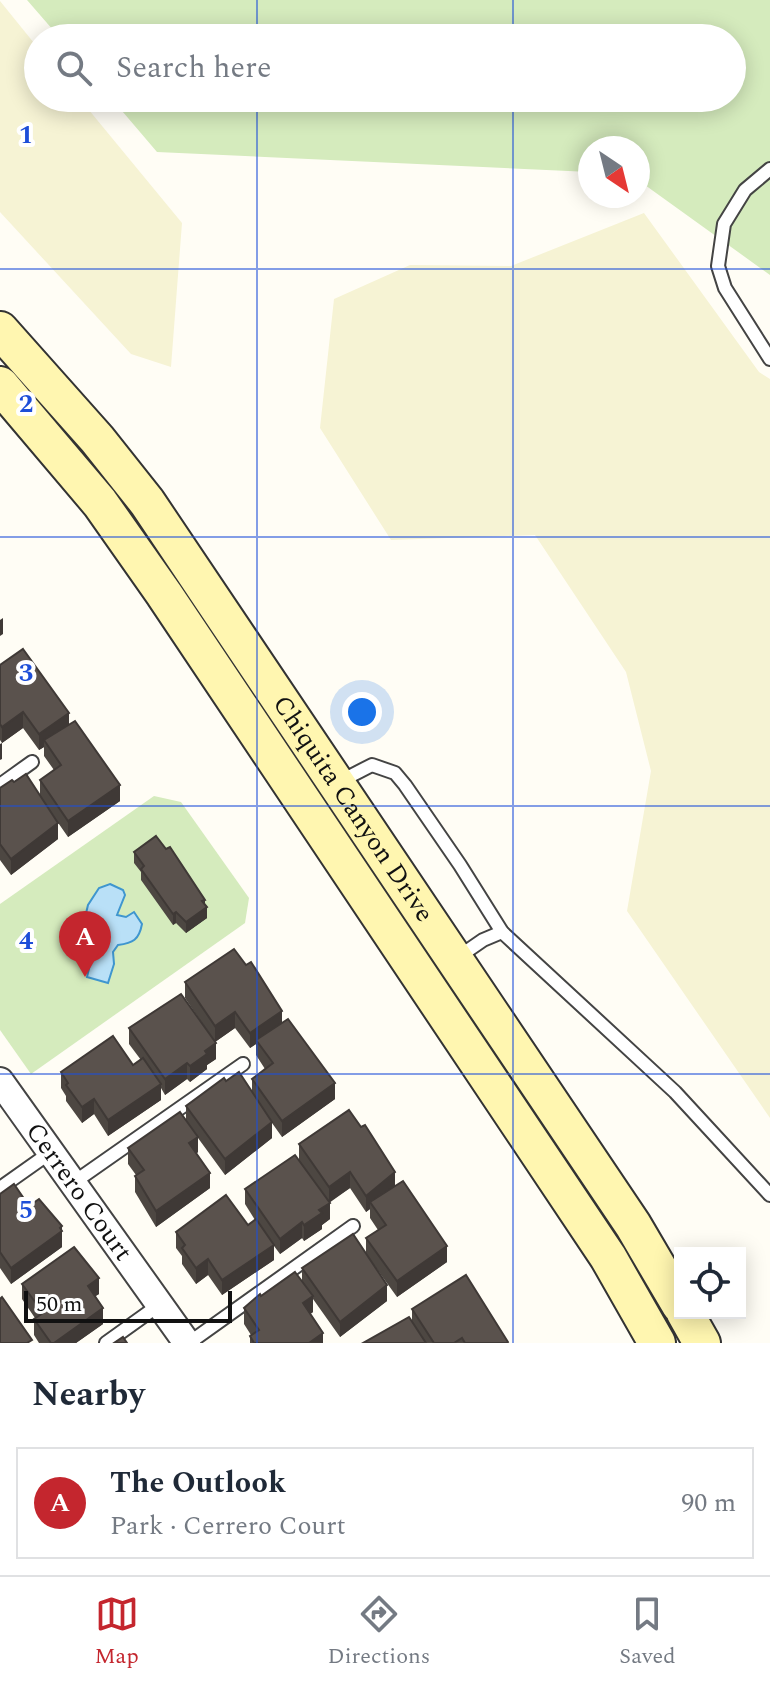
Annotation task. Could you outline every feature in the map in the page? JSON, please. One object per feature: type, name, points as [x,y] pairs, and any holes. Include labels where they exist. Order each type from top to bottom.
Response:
[{"type":"main road","name":"Chiquita Canyon Drive","points":[[0,330],[97,439],[147,502],[633,1225],[674,1295]]},
{"type":"main road","name":"Chiquita Canyon Drive","points":[[0,385],[100,503],[164,594],[608,1257],[657,1343]]},
{"type":"main road","points":[[688,1319],[702,1343]]},
{"type":"street","name":"Cerrero Court","points":[[0,1081],[188,1343]]},
{"type":"lane","points":[[770,169],[745,190],[724,224],[718,266],[725,288],[770,359]]},
{"type":"lane","points":[[0,785],[32,762]]},
{"type":"lane","points":[[336,784],[372,765],[395,773],[460,865],[502,932],[675,1092],[770,1195]]},
{"type":"lane","points":[[455,959],[483,940],[502,932]]},
{"type":"lane","points":[[73,1183],[243,1064]]},
{"type":"lane","points":[[0,1188],[51,1152]]},
{"type":"lane","points":[[188,1343],[353,1226]]},
{"type":"lane","points":[[106,1343],[159,1305]]},
{"type":"shaded area","points":[[0,1],[24,31],[24,112],[91,112],[182,223],[171,367],[131,354],[0,212]]},
{"type":"shaded area","points":[[644,213],[759,372],[770,379],[770,1118],[627,911],[651,771],[626,672],[535,535],[391,540],[320,428],[334,299],[410,265],[511,266]]},
{"type":"green space","points":[[27,0],[770,0],[770,275],[650,189],[650,136],[578,136],[578,171],[157,152],[123,112],[746,112],[746,24],[48,24]]},
{"type":"green space","points":[[154,796],[181,802],[249,898],[245,923],[31,1074],[0,1030],[0,904]]},
{"type":"water","points":[[110,884],[123,890],[125,895],[117,915],[126,917],[134,912],[142,924],[134,940],[118,945],[113,952],[114,964],[108,983],[87,977],[92,956],[83,926],[88,905],[99,888]]},
{"type":"building","points":[[23,649],[69,713],[39,734],[23,712],[2,727],[0,724],[0,665]]},
{"type":"building","points":[[75,721],[120,785],[68,821],[40,780],[61,765],[44,740]]},
{"type":"building","points":[[26,774],[58,823],[11,859],[0,844],[0,788]]},
{"type":"building","points":[[156,836],[166,849],[170,847],[205,900],[202,901],[207,907],[186,922],[176,912],[173,914],[141,869],[144,866],[134,852]]},
{"type":"building","points":[[234,949],[246,965],[251,962],[282,1011],[250,1033],[235,1012],[215,1026],[185,982]]},
{"type":"building","points":[[181,994],[216,1043],[190,1066],[187,1063],[165,1079],[129,1028]]},
{"type":"building","points":[[288,1019],[335,1083],[282,1121],[252,1079],[273,1063],[256,1040]]},
{"type":"building","points":[[113,1036],[133,1065],[143,1058],[161,1084],[108,1120],[94,1099],[82,1107],[66,1085],[68,1083],[61,1072]]},
{"type":"building","points":[[239,1072],[272,1122],[225,1159],[186,1106],[224,1078],[226,1081]]},
{"type":"building","points":[[349,1110],[361,1127],[365,1125],[395,1172],[366,1196],[350,1172],[329,1187],[299,1144]]},
{"type":"building","points":[[180,1112],[198,1137],[189,1143],[210,1173],[156,1211],[135,1176],[144,1170],[128,1148]]},
{"type":"building","points":[[295,1155],[330,1203],[319,1210],[322,1213],[304,1225],[302,1222],[280,1239],[245,1189]]},
{"type":"building","points":[[403,1181],[447,1246],[397,1281],[366,1238],[386,1225],[370,1202]]},
{"type":"building","points":[[14,1184],[29,1206],[39,1199],[62,1226],[62,1231],[11,1268],[0,1252],[0,1194]]},
{"type":"building","points":[[226,1195],[248,1225],[256,1219],[274,1245],[222,1280],[208,1259],[196,1268],[182,1248],[185,1245],[176,1232]]},
{"type":"building","points":[[353,1234],[387,1285],[340,1322],[302,1268]]},
{"type":"building","points":[[74,1247],[99,1278],[88,1286],[103,1308],[51,1343],[34,1319],[43,1313],[22,1284]]},
{"type":"building","points":[[295,1272],[313,1296],[303,1303],[323,1333],[309,1343],[254,1343],[250,1336],[259,1330],[244,1308]]},
{"type":"building","points":[[466,1275],[507,1343],[465,1343],[462,1338],[454,1343],[434,1343],[412,1309]]},
{"type":"building","points":[[2,1297],[32,1340],[27,1343],[0,1343]]},
{"type":"building","points":[[409,1317],[426,1343],[363,1343]]},
{"type":"place","name":"The Outlook","points":[[85,977]]}]
